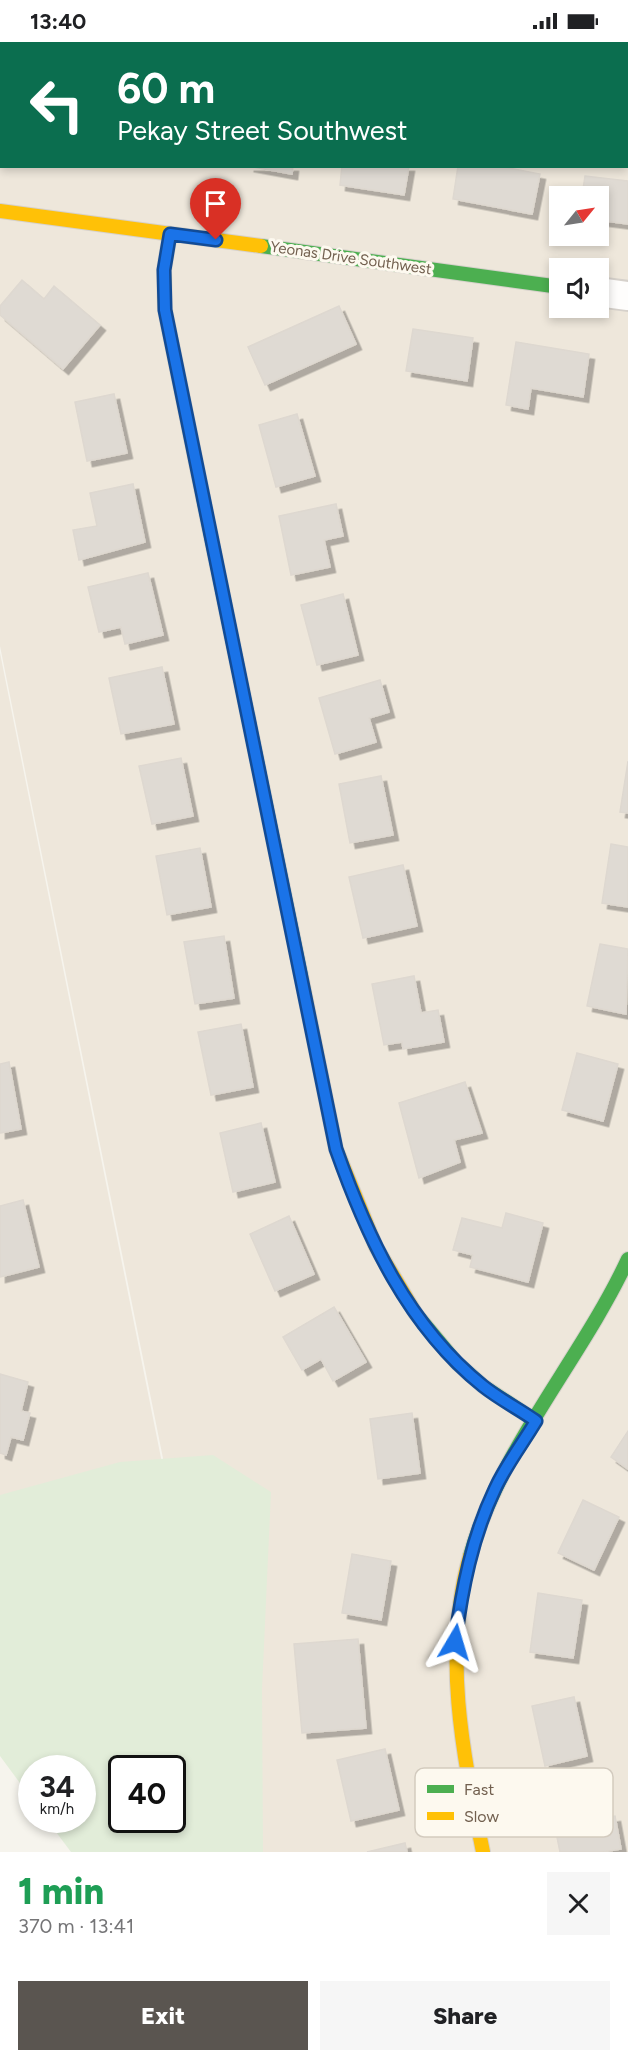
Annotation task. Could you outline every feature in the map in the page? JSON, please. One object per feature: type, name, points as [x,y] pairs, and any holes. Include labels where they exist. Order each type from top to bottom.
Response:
[{"type":"street","name":"Yeonas Drive Southwest","points":[[0,211],[549,286]]},
{"type":"street","points":[[170,234],[164,270],[165,310],[336,1149],[354,1200],[386,1266],[415,1314],[447,1353],[484,1386],[536,1421]]},
{"type":"street","points":[[609,293],[628,296]]},
{"type":"street","points":[[466,1768],[460,1739],[455,1690],[456,1632],[461,1593],[475,1539],[495,1488],[580,1351],[628,1259]]},
{"type":"street","points":[[480,1837],[483,1852]]},
{"type":"shaded area","points":[[0,168],[628,168],[628,1852],[242,1852],[0,646]]},
{"type":"shaded area","points":[[0,653],[202,1663],[0,1588]]},
{"type":"green space","points":[[213,1455],[271,1492],[262,1689],[263,1852],[71,1852],[57,1833],[96,1833],[96,1755],[18,1755],[18,1780],[0,1756],[0,1495],[120,1462]]},
{"type":"building","points":[[259,168],[293,168],[292,174]]},
{"type":"building","points":[[342,168],[409,168],[404,195],[340,185]]},
{"type":"building","points":[[458,168],[509,168],[540,174],[532,214],[453,199]]},
{"type":"building","points":[[585,176],[628,181],[628,224],[609,221],[609,186],[584,186]]},
{"type":"building","points":[[22,280],[44,299],[54,286],[100,325],[63,369],[0,315],[0,306]]},
{"type":"building","points":[[339,306],[356,344],[265,385],[248,347]]},
{"type":"building","points":[[413,329],[473,338],[467,381],[406,371]]},
{"type":"building","points":[[516,342],[589,354],[583,397],[531,388],[528,409],[506,405]]},
{"type":"building","points":[[114,394],[127,453],[87,461],[75,402]]},
{"type":"building","points":[[297,414],[315,476],[276,487],[259,425]]},
{"type":"building","points":[[133,484],[145,542],[79,560],[73,530],[97,526],[90,493]]},
{"type":"building","points":[[336,504],[343,536],[324,540],[330,567],[291,575],[279,516]]},
{"type":"building","points":[[148,573],[163,635],[125,644],[121,627],[99,632],[88,587]]},
{"type":"building","points":[[343,594],[358,655],[317,665],[301,605]]},
{"type":"building","points":[[162,667],[174,724],[121,734],[109,678]]},
{"type":"building","points":[[380,680],[389,712],[369,718],[376,742],[335,754],[319,698]]},
{"type":"building","points":[[181,758],[193,816],[152,824],[139,766]]},
{"type":"building","points":[[628,761],[628,813],[620,812]]},
{"type":"building","points":[[381,776],[393,835],[350,843],[339,784]]},
{"type":"building","points":[[611,844],[628,847],[628,907],[602,903]]},
{"type":"building","points":[[200,848],[211,907],[167,915],[156,856]]},
{"type":"building","points":[[403,865],[417,926],[363,938],[349,877]]},
{"type":"building","points":[[224,936],[234,998],[195,1004],[184,942]]},
{"type":"building","points":[[600,944],[628,949],[626,1014],[587,1006]]},
{"type":"building","points":[[414,976],[421,1013],[438,1010],[444,1042],[403,1049],[402,1042],[384,1045],[372,984]]},
{"type":"building","points":[[241,1024],[253,1087],[211,1095],[198,1032]]},
{"type":"building","points":[[577,1053],[618,1064],[603,1121],[562,1110]]},
{"type":"building","points":[[9,1062],[21,1129],[0,1133],[0,1064]]},
{"type":"building","points":[[465,1082],[482,1133],[454,1140],[460,1162],[419,1178],[399,1103]]},
{"type":"building","points":[[261,1123],[275,1182],[233,1192],[220,1133]]},
{"type":"building","points":[[23,1200],[39,1267],[0,1277],[0,1206]]},
{"type":"building","points":[[506,1213],[543,1223],[528,1282],[470,1267],[473,1255],[453,1250],[462,1218],[502,1228]]},
{"type":"building","points":[[289,1216],[314,1274],[275,1291],[250,1234]]},
{"type":"building","points":[[334,1307],[366,1362],[333,1381],[321,1359],[302,1370],[283,1337]]},
{"type":"building","points":[[0,1374],[28,1382],[21,1411],[30,1413],[23,1440],[11,1437],[6,1455],[0,1453]]},
{"type":"building","points":[[412,1413],[420,1473],[378,1479],[370,1419]]},
{"type":"building","points":[[628,1431],[628,1469],[611,1457]]},
{"type":"building","points":[[583,1500],[619,1517],[594,1570],[558,1553]]},
{"type":"building","points":[[352,1554],[391,1561],[381,1620],[342,1613]]},
{"type":"building","points":[[538,1593],[582,1600],[573,1658],[530,1652]]},
{"type":"building","points":[[358,1639],[366,1728],[302,1733],[294,1644]]},
{"type":"building","points":[[574,1697],[587,1756],[545,1766],[532,1706]]},
{"type":"building","points":[[385,1749],[399,1810],[351,1821],[337,1760]]},
{"type":"building","points":[[613,1816],[615,1816],[621,1849],[603,1852],[560,1852],[557,1837],[613,1837]]},
{"type":"building","points":[[405,1843],[407,1852],[367,1852]]},
{"type":"traffic: fast","points":[[261,246],[549,285]]},
{"type":"traffic: fast","points":[[203,497],[301,976]]},
{"type":"traffic: fast","points":[[470,1556],[483,1516],[501,1478],[521,1441],[588,1333],[628,1259]]},
{"type":"traffic: fast","points":[[416,1314],[456,1362],[483,1386],[536,1421]]},
{"type":"traffic: slow","points":[[0,211],[261,246]]},
{"type":"traffic: slow","points":[[170,234],[164,270],[165,310],[203,497]]},
{"type":"traffic: slow","points":[[301,976],[336,1149],[376,1247],[416,1314]]},
{"type":"traffic: slow","points":[[467,1768],[458,1704],[457,1630],[470,1556]]},
{"type":"traffic: slow","points":[[480,1837],[483,1852]]},
{"type":"route","points":[[216,240],[170,234],[164,270],[165,310],[259,782],[336,1149],[354,1200],[386,1266],[415,1314],[447,1353],[484,1386],[536,1421],[495,1488],[475,1539],[461,1593],[455,1642]]}]
